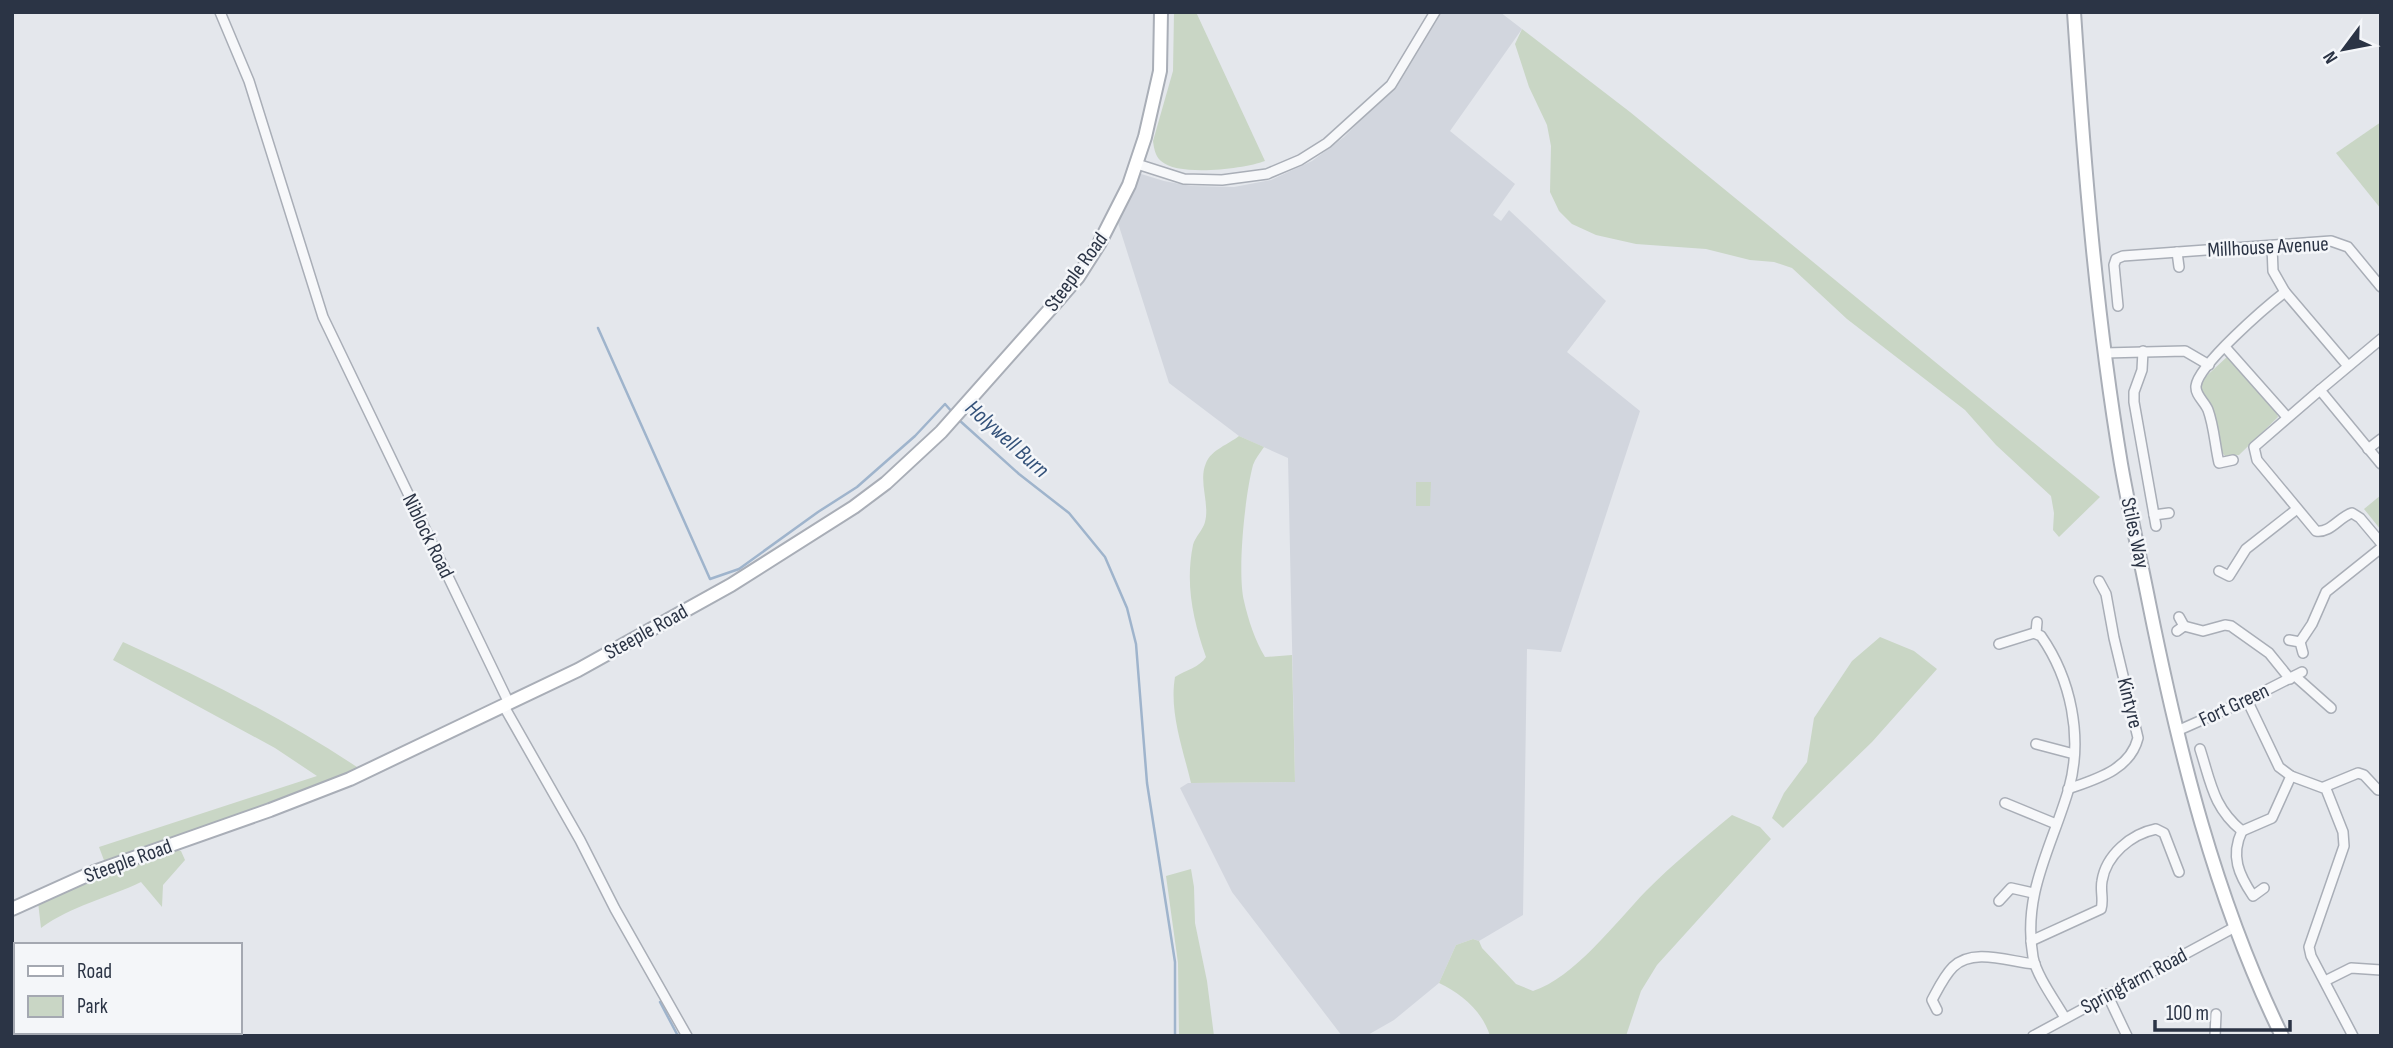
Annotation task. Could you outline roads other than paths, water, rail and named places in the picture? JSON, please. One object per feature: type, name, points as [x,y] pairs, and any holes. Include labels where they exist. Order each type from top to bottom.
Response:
[{"type":"street","name":"Niblock Road","points":[[220,12],[249,81],[323,317],[507,699],[506,710],[687,1036]]},
{"type":"street","name":"Steeple Road","points":[[12,909],[94,872],[350,779],[578,670],[731,584],[820,529],[886,483],[954,417],[1078,277],[1099,244],[1121,203],[1137,164],[1160,71],[1161,12]]},
{"type":"street","points":[[1137,164],[1184,179],[1222,180],[1267,174],[1300,160],[1327,143],[1391,86],[1435,12]]},
{"type":"street","name":"Stiles Way","points":[[2074,12],[2104,353],[2121,466],[2177,731],[2197,809],[2235,927],[2282,1036]]},
{"type":"street","name":"Millhouse Avenue","points":[[2118,306],[2114,267],[2116,259],[2123,256],[2322,241],[2348,247],[2381,287]]},
{"type":"street","points":[[2272,246],[2273,271],[2285,292],[2348,366]]},
{"type":"street","name":"Millhouse Avenue","points":[[2177,252],[2179,267]]},
{"type":"street","points":[[2234,460],[2219,463],[2208,411],[2196,391],[2197,381],[2250,320],[2285,292]]},
{"type":"street","points":[[2381,339],[2257,443],[2254,450],[2258,460],[2314,529],[2319,532],[2326,531],[2348,513],[2355,514],[2381,543]]},
{"type":"street","points":[[2225,347],[2287,417]]},
{"type":"street","points":[[2143,351],[2141,376],[2134,397],[2156,526]]},
{"type":"street","points":[[2104,353],[2189,352],[2209,365]]},
{"type":"street","points":[[2320,390],[2381,464]]},
{"type":"street","points":[[2368,449],[2381,439]]},
{"type":"street","points":[[2219,572],[2229,576],[2246,549],[2297,509]]},
{"type":"street","points":[[2154,515],[2169,513]]},
{"type":"street","points":[[2303,653],[2300,642],[2312,624],[2326,592],[2381,548]]},
{"type":"street","name":"Kintyre","points":[[2068,789],[2114,770],[2128,757],[2138,738],[2106,594],[2099,581]]},
{"type":"street","points":[[2036,633],[2037,622]]},
{"type":"street","name":"Fort Green","points":[[2177,731],[2296,676],[2231,626],[2203,631],[2180,625]]},
{"type":"street","points":[[1999,644],[2036,633],[2043,637],[2068,695],[2075,726],[2068,789],[2033,893],[2031,941],[2035,964],[2065,1018]]},
{"type":"street","points":[[2014,640],[2017,650]]},
{"type":"street","points":[[2288,640],[2300,642]]},
{"type":"street","points":[[2296,676],[2331,708]]},
{"type":"street","points":[[2247,700],[2279,766],[2291,776],[2324,787],[2330,796],[2344,842],[2309,943],[2311,956],[2353,1036]]},
{"type":"street","points":[[2049,749],[2050,736]]},
{"type":"street","points":[[2036,744],[2074,754]]},
{"type":"street","points":[[2200,748],[2219,806],[2228,819],[2242,831]]},
{"type":"street","points":[[2324,787],[2358,773],[2381,790]]},
{"type":"street","points":[[2242,831],[2272,818],[2291,776]]},
{"type":"street","points":[[2005,803],[2056,824]]},
{"type":"street","points":[[2020,823],[2024,812]]},
{"type":"street","points":[[2031,941],[2101,909],[2102,881],[2113,858],[2123,845],[2144,833],[2156,829],[2164,833],[2169,839],[2179,872]]},
{"type":"street","points":[[2242,831],[2236,853],[2239,874],[2253,896],[2264,888]]},
{"type":"street","points":[[1999,901],[2011,888],[2033,893]]},
{"type":"street","name":"Springfarm Road","points":[[2033,1036],[2235,927]]},
{"type":"street","points":[[1937,1010],[1932,1000],[1949,972],[1961,961],[1984,957],[2035,964]]},
{"type":"street","points":[[2325,981],[2351,968],[2381,970]]},
{"type":"street","points":[[2107,994],[2127,1036]]},
{"type":"street","points":[[2215,1036],[2216,1014]]},
{"type":"waterway","name":"Holywell Burn","points":[[598,328],[710,579],[739,569],[857,487],[915,436],[945,404],[953,413]]},
{"type":"waterway","name":"Holywell Burn","points":[[959,420],[1019,474],[1069,513],[1105,557],[1127,608],[1136,644],[1147,783],[1175,962],[1175,1036]]},
{"type":"waterway","points":[[660,1002],[678,1036]]}]
